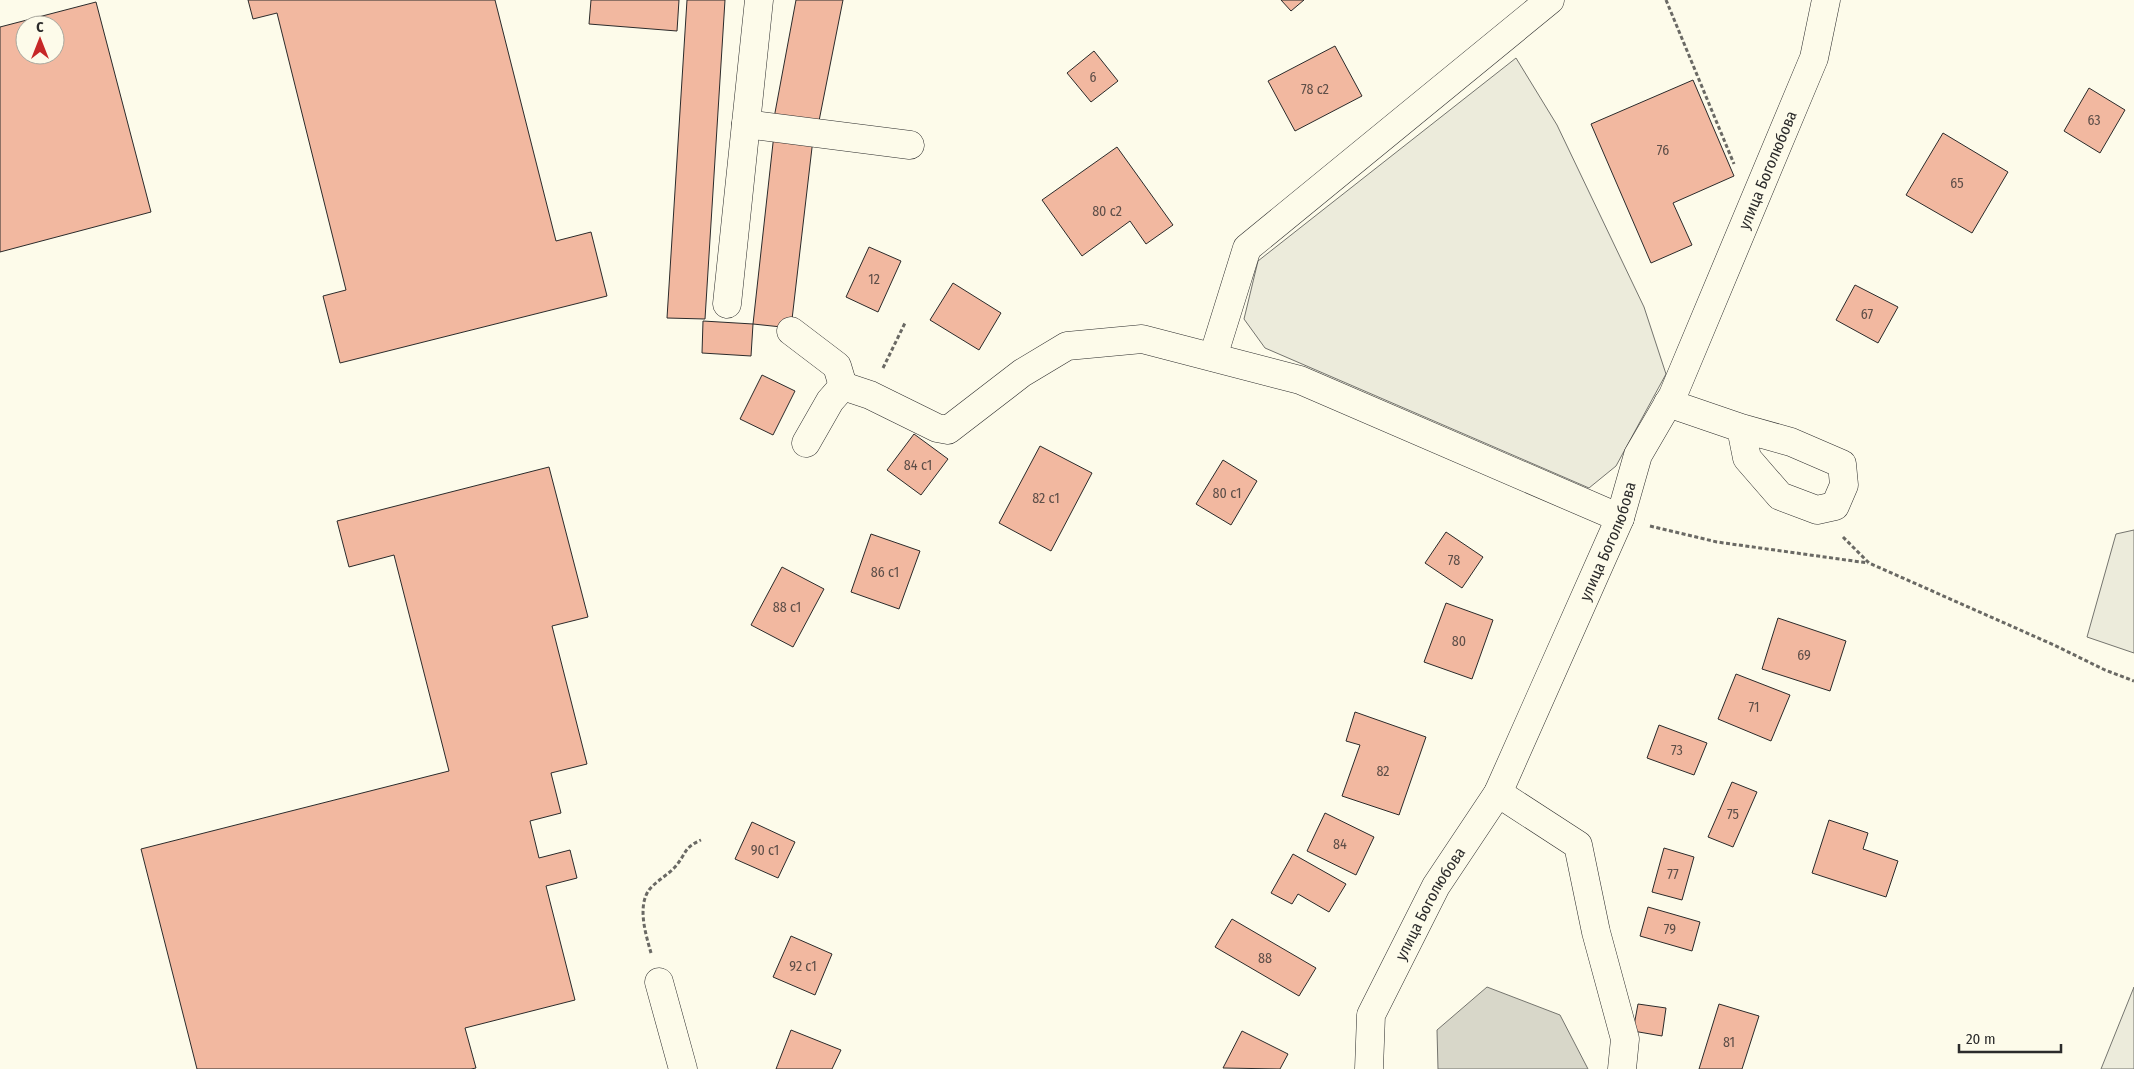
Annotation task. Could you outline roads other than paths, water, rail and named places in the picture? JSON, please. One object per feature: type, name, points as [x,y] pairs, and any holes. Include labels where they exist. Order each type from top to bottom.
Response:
[{"type":"street","points":[[727,304],[759,0]]},
{"type":"street","points":[[1213,357],[1247,248],[1550,0]]},
{"type":"street","name":"улица Боголюбова","points":[[1369,1069],[1371,1015],[1436,886],[1498,793],[1620,518],[1638,455],[1668,403],[1814,58],[1826,0]]},
{"type":"street","points":[[746,124],[910,145]]},
{"type":"street","points":[[791,331],[837,366],[843,386]]},
{"type":"street","points":[[843,386],[870,395],[937,428],[948,430],[1022,373],[1066,346],[1142,339],[1300,380],[1620,518]]},
{"type":"street","points":[[806,443],[830,401],[843,386]]},
{"type":"street","points":[[1668,403],[1741,428],[1791,442],[1842,464],[1844,485],[1835,506],[1817,510],[1780,496],[1747,458],[1741,428]]},
{"type":"street","points":[[1498,793],[1578,846],[1596,932],[1624,1039],[1622,1069]]},
{"type":"street","points":[[659,982],[683,1069]]}]
